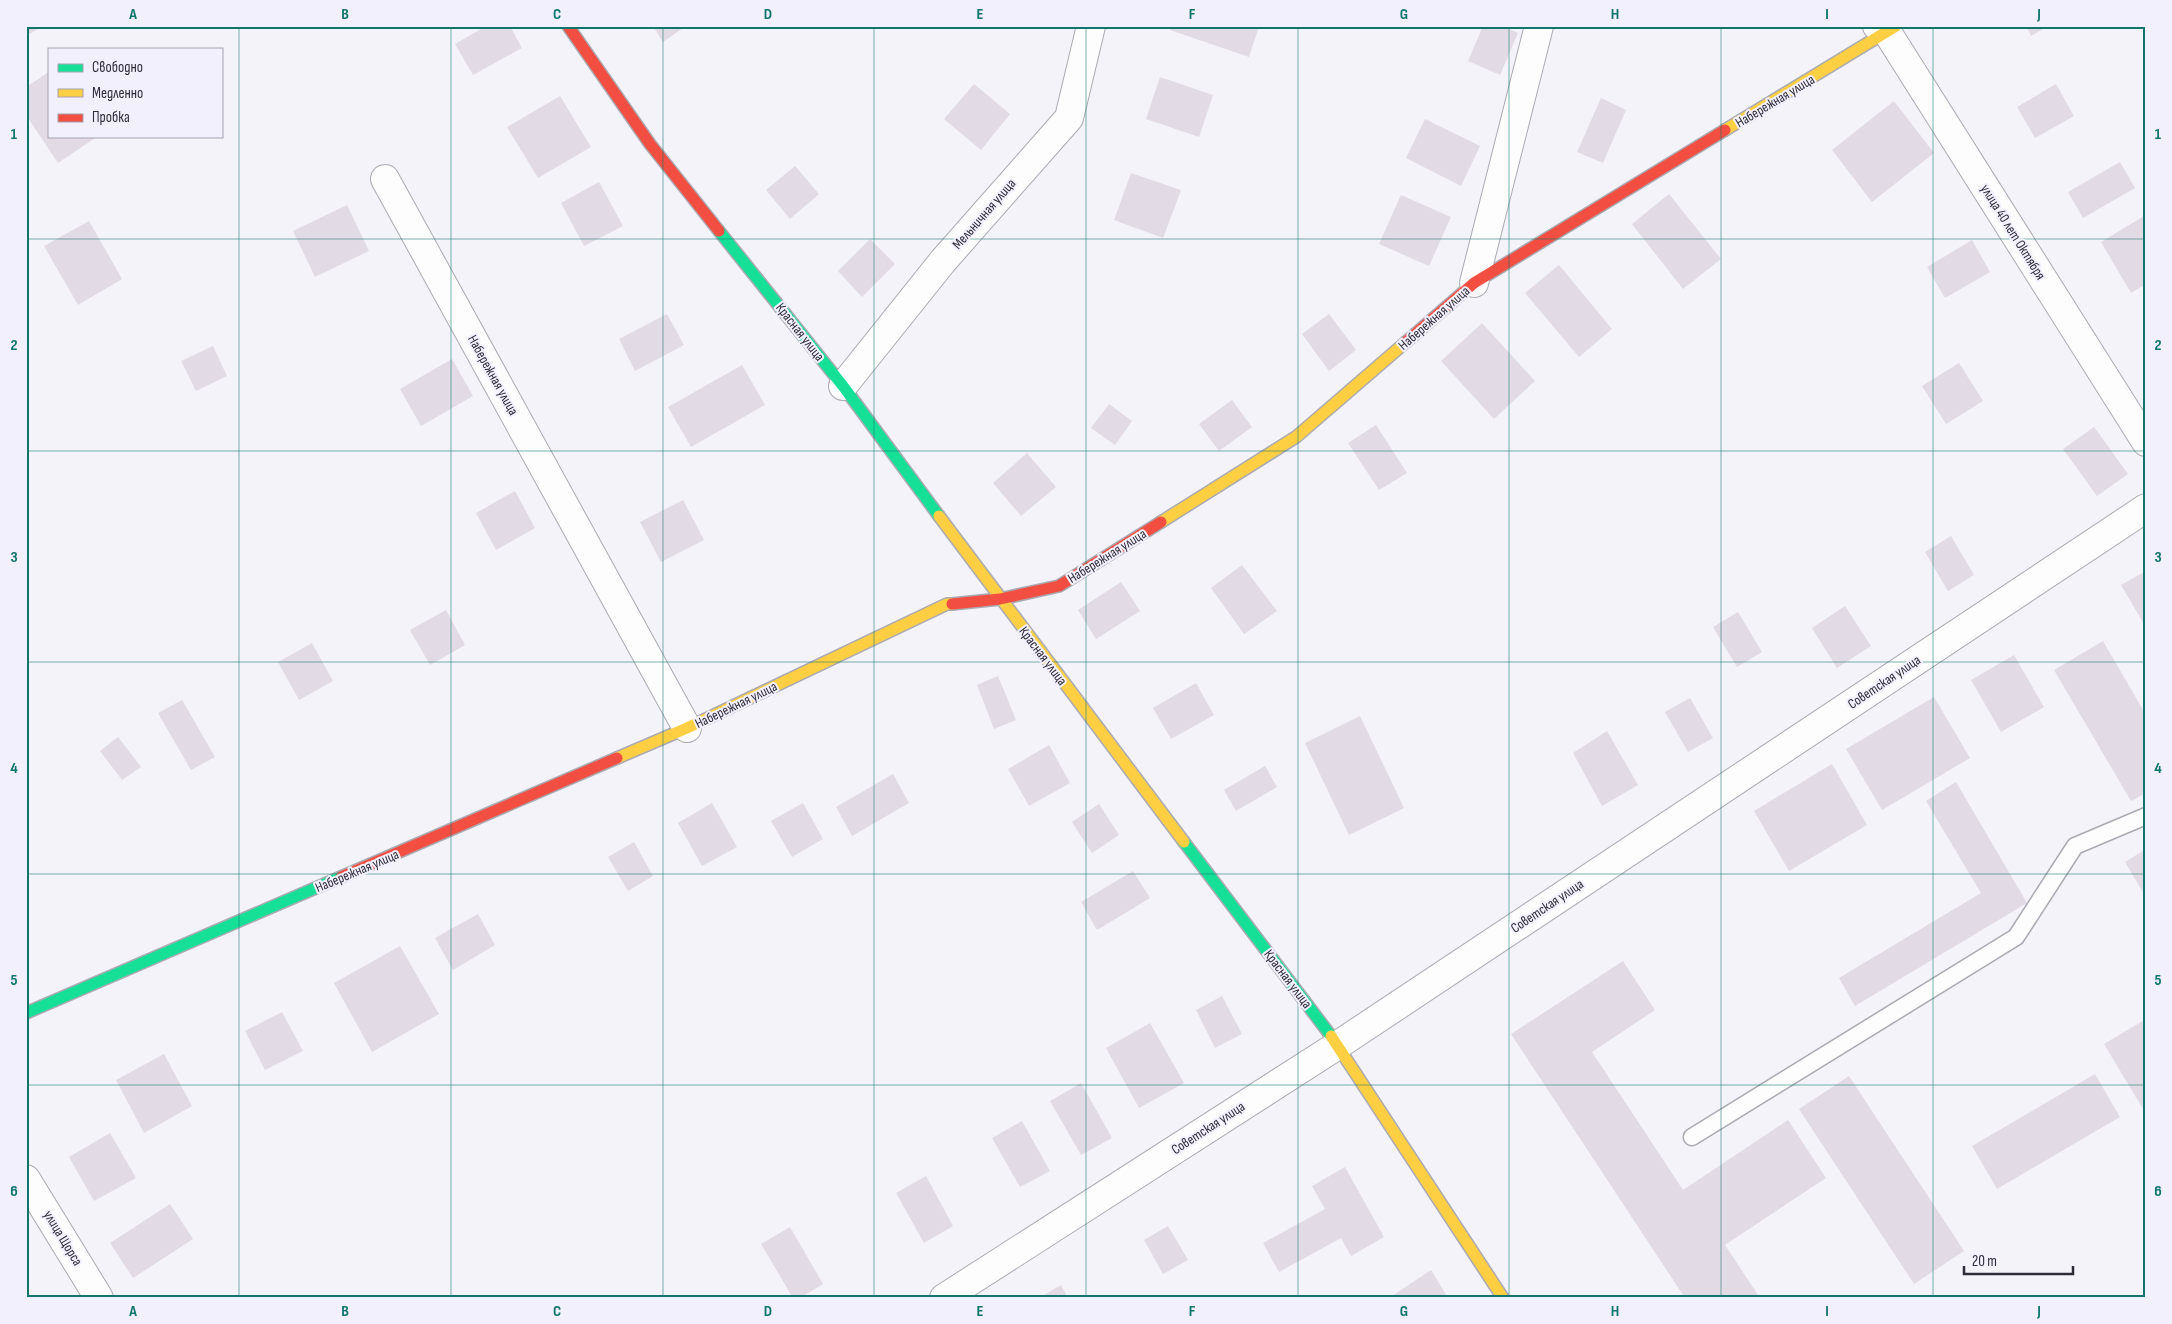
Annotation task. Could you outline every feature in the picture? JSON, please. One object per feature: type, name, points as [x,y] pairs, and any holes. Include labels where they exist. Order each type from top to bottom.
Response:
[{"type":"street","name":"Красная улица","points":[[568,26],[650,144],[843,386],[1000,599],[1338,1045],[1503,1298]]},
{"type":"street","name":"Мельничная улица","points":[[843,386],[943,260],[1069,118],[1091,26]]},
{"type":"street","name":"Набережная улица","points":[[1474,283],[1539,26]]},
{"type":"street","name":"Набережная улица","points":[[26,1013],[687,728],[947,604],[1000,599],[1059,586],[1296,437],[1474,283],[1887,28]]},
{"type":"street","name":"улица 40 лет Октября","points":[[1887,28],[2146,442]]},
{"type":"street","name":"Набережная улица","points":[[385,179],[687,728]]},
{"type":"street","name":"Советская улица","points":[[944,1298],[1338,1045],[2146,508]]},
{"type":"street","name":"улица Щорса","points":[[26,1179],[99,1298]]},
{"type":"lane","points":[[1692,1137],[2016,937],[2075,846],[2146,816]]},
{"type":"building","points":[[26,26],[43,26],[26,36]]},
{"type":"building","points":[[486,26],[510,26],[522,48],[473,75],[455,44]]},
{"type":"building","points":[[653,26],[686,26],[663,42]]},
{"type":"building","points":[[1171,26],[1259,26],[1249,57],[1170,30]]},
{"type":"building","points":[[1483,26],[1502,26],[1518,33],[1500,75],[1468,61]]},
{"type":"building","points":[[2026,26],[2048,26],[2031,36]]},
{"type":"building","points":[[48,73],[48,138],[95,138],[58,163],[26,115],[26,87]]},
{"type":"building","points":[[1160,77],[1213,95],[1199,137],[1146,119]]},
{"type":"building","points":[[974,84],[1010,114],[981,150],[944,119]]},
{"type":"building","points":[[2056,84],[2074,116],[2035,138],[2017,107]]},
{"type":"building","points":[[560,96],[591,147],[538,178],[507,127]]},
{"type":"building","points":[[1601,98],[1626,110],[1603,163],[1577,152]]},
{"type":"building","points":[[1894,101],[1934,153],[1872,202],[1832,150]]},
{"type":"building","points":[[1425,119],[1480,146],[1461,186],[1406,158]]},
{"type":"building","points":[[2120,162],[2135,188],[2083,218],[2068,192]]},
{"type":"building","points":[[795,166],[819,194],[790,219],[766,190]]},
{"type":"building","points":[[1131,173],[1181,190],[1163,238],[1114,220]]},
{"type":"building","points":[[599,182],[623,226],[584,246],[561,203]]},
{"type":"building","points":[[1669,194],[1721,259],[1683,289],[1632,224]]},
{"type":"building","points":[[1401,195],[1451,217],[1429,266],[1379,244]]},
{"type":"building","points":[[347,205],[369,251],[315,277],[293,231]]},
{"type":"building","points":[[2144,216],[2146,219],[2146,284],[2131,293],[2101,242]]},
{"type":"building","points":[[89,221],[122,279],[78,305],[44,246]]},
{"type":"building","points":[[870,239],[895,264],[862,297],[838,271]]},
{"type":"building","points":[[1972,240],[1990,272],[1945,298],[1927,267]]},
{"type":"building","points":[[1559,265],[1612,329],[1579,357],[1525,293]]},
{"type":"building","points":[[667,314],[684,345],[635,371],[619,339]]},
{"type":"building","points":[[1329,314],[1356,350],[1329,371],[1302,334]]},
{"type":"building","points":[[1482,323],[1535,381],[1494,419],[1441,361]]},
{"type":"building","points":[[213,346],[227,376],[196,391],[181,361]]},
{"type":"building","points":[[452,359],[473,396],[421,426],[400,389]]},
{"type":"building","points":[[1959,363],[1983,401],[1946,424],[1922,386]]},
{"type":"building","points":[[742,365],[765,405],[691,447],[668,407]]},
{"type":"building","points":[[1232,400],[1252,427],[1219,451],[1199,424]]},
{"type":"building","points":[[1109,404],[1132,421],[1115,445],[1091,428]]},
{"type":"building","points":[[1376,425],[1407,473],[1379,490],[1348,443]]},
{"type":"building","points":[[2094,427],[2128,474],[2097,496],[2063,449]]},
{"type":"building","points":[[1027,453],[1056,487],[1021,516],[993,483]]},
{"type":"building","points":[[515,491],[535,528],[496,550],[476,513]]},
{"type":"building","points":[[683,500],[704,540],[661,562],[640,522]]},
{"type":"building","points":[[1951,536],[1974,575],[1948,591],[1925,552]]},
{"type":"building","points":[[1242,565],[1277,611],[1244,634],[1211,588]]},
{"type":"building","points":[[2146,571],[2146,623],[2144,624],[2121,585]]},
{"type":"building","points":[[1121,582],[1140,611],[1096,639],[1078,610]]},
{"type":"building","points":[[1845,606],[1871,646],[1837,668],[1812,628]]},
{"type":"building","points":[[446,610],[465,645],[430,665],[410,630]]},
{"type":"building","points":[[1738,612],[1762,652],[1737,667],[1713,627]]},
{"type":"building","points":[[2103,641],[2146,715],[2146,793],[2131,801],[2054,670]]},
{"type":"building","points":[[312,643],[333,681],[299,700],[278,662]]},
{"type":"building","points":[[2014,655],[2044,707],[2001,732],[1971,680]]},
{"type":"building","points":[[998,676],[1016,720],[994,729],[977,685]]},
{"type":"building","points":[[1196,683],[1214,715],[1171,739],[1153,708]]},
{"type":"building","points":[[1934,697],[1970,758],[1882,810],[1846,749]]},
{"type":"building","points":[[1690,698],[1713,738],[1688,752],[1665,712]]},
{"type":"building","points":[[182,700],[215,757],[191,770],[158,713]]},
{"type":"building","points":[[1360,716],[1404,808],[1349,835],[1305,743]]},
{"type":"building","points":[[1607,731],[1638,785],[1602,806],[1573,753]]},
{"type":"building","points":[[118,737],[141,767],[122,780],[100,751]]},
{"type":"building","points":[[1049,745],[1070,783],[1029,806],[1008,769]]},
{"type":"building","points":[[1832,764],[1867,825],[1789,871],[1754,811]]},
{"type":"building","points":[[1265,766],[1277,787],[1236,811],[1224,790]]},
{"type":"building","points":[[893,774],[909,803],[852,836],[836,807]]},
{"type":"building","points":[[1956,782],[2027,903],[1855,1006],[1839,978],[1981,893],[1926,801]]},
{"type":"building","points":[[712,803],[737,847],[702,866],[678,823]]},
{"type":"building","points":[[803,803],[823,839],[792,857],[771,821]]},
{"type":"building","points":[[1099,804],[1119,835],[1092,853],[1072,822]]},
{"type":"building","points":[[634,842],[653,876],[628,891],[608,857]]},
{"type":"building","points":[[2146,849],[2146,893],[2144,894],[2125,862]]},
{"type":"building","points":[[1133,871],[1150,898],[1097,930],[1081,902]]},
{"type":"building","points":[[478,914],[495,945],[453,970],[435,938]]},
{"type":"building","points":[[400,946],[439,1014],[372,1052],[334,983]]},
{"type":"building","points":[[1623,961],[1655,1010],[1592,1052],[1683,1190],[1788,1120],[1826,1178],[1725,1245],[1760,1298],[1685,1298],[1511,1034]]},
{"type":"building","points":[[1222,996],[1242,1034],[1215,1048],[1196,1010]]},
{"type":"building","points":[[282,1012],[303,1051],[265,1070],[245,1031]]},
{"type":"building","points":[[2146,1019],[2146,1114],[2104,1044]]},
{"type":"building","points":[[1150,1023],[1184,1083],[1139,1108],[1106,1048]]},
{"type":"building","points":[[164,1054],[192,1106],[144,1133],[116,1080]]},
{"type":"building","points":[[2095,1074],[2120,1117],[1997,1189],[1972,1146]]},
{"type":"building","points":[[1849,1076],[1964,1251],[1914,1284],[1799,1109]]},
{"type":"building","points":[[1081,1083],[1112,1138],[1081,1155],[1050,1101]]},
{"type":"building","points":[[1022,1121],[1050,1171],[1020,1187],[992,1138]]},
{"type":"building","points":[[110,1133],[136,1178],[94,1201],[69,1157]]},
{"type":"building","points":[[1345,1167],[1384,1237],[1351,1256],[1341,1238],[1279,1272],[1263,1243],[1325,1209],[1312,1186]]},
{"type":"building","points":[[926,1176],[953,1226],[924,1243],[896,1193]]},
{"type":"building","points":[[170,1204],[193,1239],[133,1278],[110,1243]]},
{"type":"building","points":[[1168,1226],[1188,1260],[1163,1274],[1144,1240]]},
{"type":"building","points":[[790,1227],[823,1284],[800,1298],[793,1298],[761,1244]]},
{"type":"building","points":[[1431,1270],[1448,1298],[1389,1298]]},
{"type":"building","points":[[1061,1285],[1068,1298],[1039,1298]]},
{"type":"traffic: fast","points":[[719,231],[843,386],[939,516]]},
{"type":"traffic: fast","points":[[1184,842],[1331,1036]]},
{"type":"traffic: fast","points":[[26,1013],[341,877]]},
{"type":"traffic: slow","points":[[1725,130],[1896,26]]},
{"type":"traffic: slow","points":[[1161,522],[1296,437],[1406,342]]},
{"type":"traffic: slow","points":[[939,516],[1184,842]]},
{"type":"traffic: slow","points":[[617,758],[687,728],[947,604],[952,604]]},
{"type":"traffic: slow","points":[[1331,1036],[1503,1298]]},
{"type":"traffic: jam","points":[[568,26],[650,144],[719,231]]},
{"type":"traffic: jam","points":[[1406,342],[1474,283],[1725,130]]},
{"type":"traffic: jam","points":[[952,604],[1000,599],[1059,586],[1161,522]]},
{"type":"traffic: jam","points":[[341,877],[617,758]]}]
